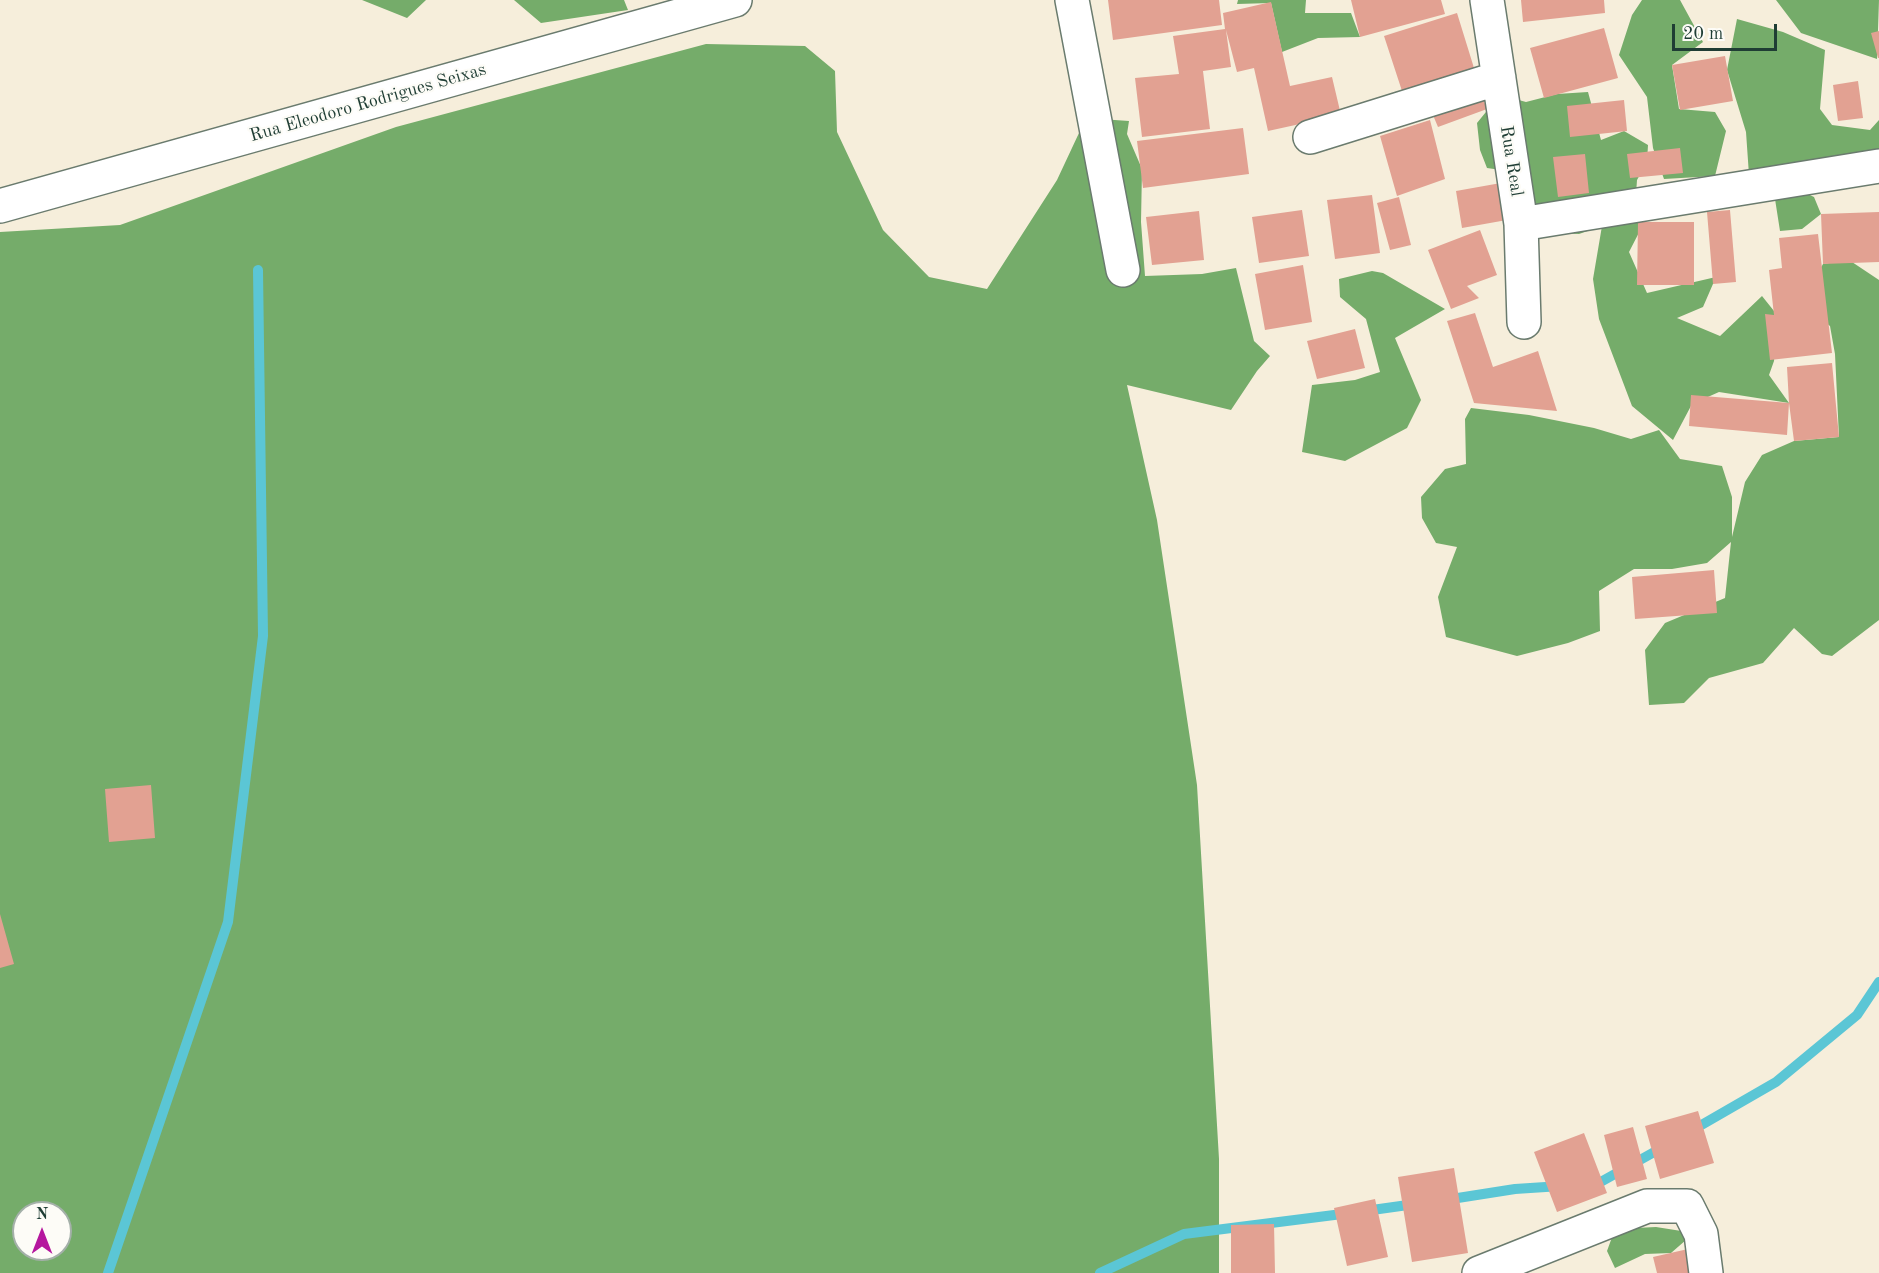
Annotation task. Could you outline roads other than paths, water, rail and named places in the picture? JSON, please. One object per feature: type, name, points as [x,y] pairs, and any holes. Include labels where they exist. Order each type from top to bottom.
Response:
[{"type":"street","name":"Rua Eleodoro Rodrigues Seixas","points":[[0,206],[735,0]]},
{"type":"street","points":[[1072,0],[1123,270]]},
{"type":"street","name":"Rua Real","points":[[1487,0],[1521,224],[1524,322]]},
{"type":"street","points":[[1310,136],[1499,78]]},
{"type":"street","points":[[1521,224],[1879,166]]},
{"type":"street","points":[[1479,1273],[1647,1206],[1687,1206],[1701,1234],[1706,1273]]},
{"type":"waterway","points":[[108,1273],[228,922],[263,636],[258,270]]},
{"type":"waterway","points":[[1691,1131],[1776,1082],[1857,1015],[1879,982]]},
{"type":"waterway","points":[[1591,1185],[1597,1184],[1665,1146]]},
{"type":"waterway","points":[[1445,1200],[1515,1189],[1561,1186]]},
{"type":"waterway","points":[[1365,1211],[1415,1204]]},
{"type":"waterway","points":[[1100,1273],[1184,1234],[1350,1213]]}]
